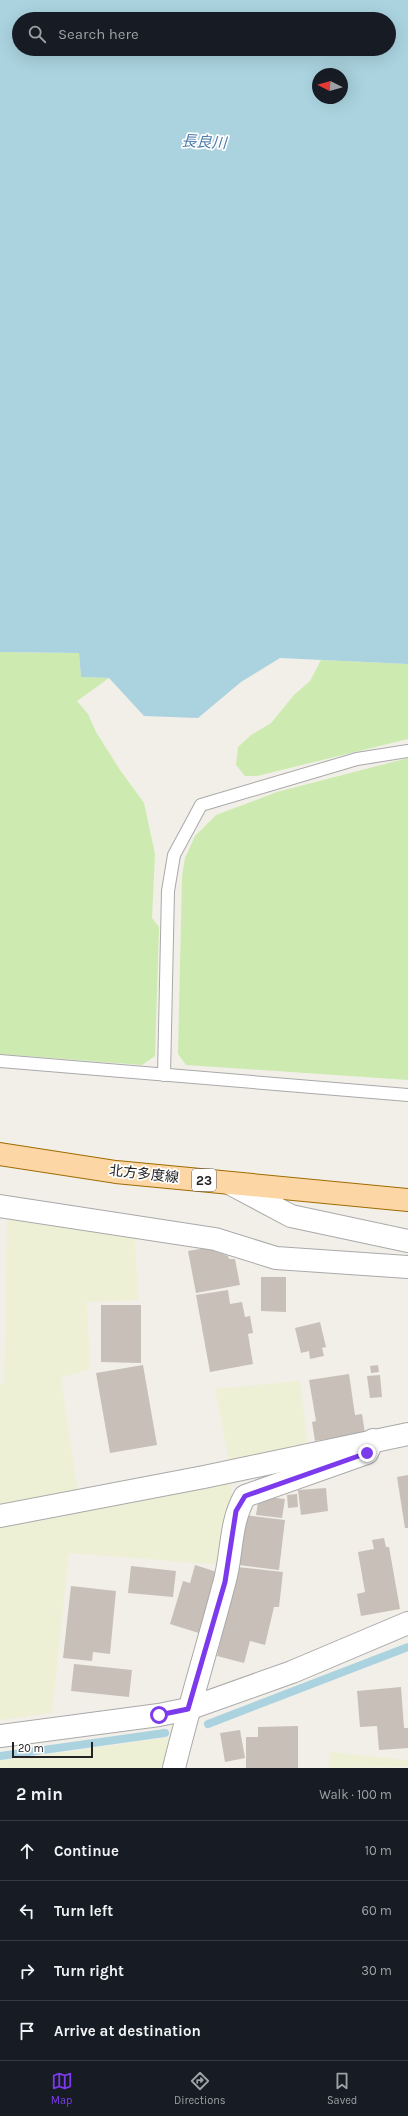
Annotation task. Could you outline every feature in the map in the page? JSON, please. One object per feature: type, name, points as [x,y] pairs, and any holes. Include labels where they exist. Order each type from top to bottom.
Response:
[{"type":"main road","name":"北方多度線","points":[[0,1154],[116,1172],[408,1200]]},
{"type":"street","points":[[229,1183],[292,1216],[408,1241]]},
{"type":"street","points":[[0,1206],[215,1240],[276,1258],[408,1267]]},
{"type":"street","points":[[0,1516],[204,1477],[373,1440],[408,1434]]},
{"type":"street","points":[[174,1768],[188,1709],[225,1582],[236,1511],[245,1496],[367,1453],[373,1440]]},
{"type":"street","points":[[0,1736],[159,1715],[188,1709],[292,1672],[408,1623]]},
{"type":"lane","points":[[164,1075],[168,891],[174,855],[201,805],[357,759],[408,751]]},
{"type":"lane","points":[[0,1060],[408,1095]]},
{"type":"green space","points":[[0,652],[79,653],[81,677],[109,678],[77,701],[88,714],[96,732],[120,770],[144,803],[155,854],[152,918],[159,927],[155,1056],[142,1065],[0,1054]]},
{"type":"green space","points":[[321,660],[408,664],[408,739],[257,776],[245,776],[236,765],[238,747],[251,735],[271,723],[294,695],[310,681]]},
{"type":"green space","points":[[408,758],[408,1080],[186,1065],[178,1054],[182,876],[185,858],[195,836],[216,815],[277,792]]},
{"type":"green space","points":[[7,1218],[135,1235],[138,1300],[87,1302],[90,1369],[61,1378],[78,1493],[0,1508],[0,1384],[4,1384]]},
{"type":"green space","points":[[300,1381],[308,1449],[230,1466],[215,1389]]},
{"type":"green space","points":[[231,1482],[233,1506],[221,1565],[69,1553],[52,1713],[0,1720],[0,1526]]},
{"type":"green space","points":[[171,1737],[165,1768],[0,1768],[0,1761]]},
{"type":"green space","points":[[330,1752],[408,1760],[408,1767],[328,1768]]},
{"type":"water","name":"長良川","points":[[0,0],[408,0],[408,664],[280,658],[241,682],[198,718],[144,716],[109,678],[81,677],[79,653],[0,652]]},
{"type":"building","points":[[206,1248],[228,1256],[229,1259],[235,1259],[240,1285],[196,1293],[188,1251]]},
{"type":"building","points":[[261,1277],[286,1277],[286,1312],[261,1311]]},
{"type":"building","points":[[228,1290],[230,1304],[242,1302],[245,1317],[250,1316],[253,1333],[248,1334],[253,1364],[210,1372],[196,1295]]},
{"type":"building","points":[[101,1305],[141,1305],[141,1363],[101,1362]]},
{"type":"building","points":[[320,1322],[326,1347],[322,1348],[324,1356],[310,1359],[309,1351],[301,1353],[295,1328]]},
{"type":"building","points":[[143,1365],[157,1445],[110,1453],[96,1373]]},
{"type":"building","points":[[378,1365],[379,1372],[371,1373],[370,1366]]},
{"type":"building","points":[[349,1374],[355,1415],[362,1414],[365,1433],[315,1441],[312,1422],[316,1421],[309,1380]]},
{"type":"building","points":[[380,1375],[382,1397],[370,1398],[367,1376]]},
{"type":"building","points":[[408,1475],[408,1528],[405,1528],[397,1477]]},
{"type":"building","points":[[326,1488],[328,1511],[301,1515],[298,1490]]},
{"type":"building","points":[[297,1494],[298,1507],[288,1508],[287,1495]]},
{"type":"building","points":[[259,1496],[285,1499],[282,1518],[256,1515]]},
{"type":"building","points":[[245,1515],[285,1520],[279,1570],[239,1565]]},
{"type":"building","points":[[384,1538],[386,1547],[389,1547],[400,1609],[361,1616],[357,1594],[365,1592],[358,1552],[374,1549],[372,1540]]},
{"type":"building","points":[[195,1565],[220,1573],[202,1634],[170,1624],[183,1581],[190,1583]]},
{"type":"building","points":[[131,1566],[176,1571],[173,1597],[128,1593]]},
{"type":"building","points":[[237,1567],[283,1572],[279,1607],[274,1607],[265,1645],[250,1641],[244,1663],[217,1656]]},
{"type":"building","points":[[71,1586],[116,1591],[110,1654],[93,1652],[92,1661],[63,1658]]},
{"type":"building","points":[[74,1664],[132,1670],[129,1697],[71,1691]]},
{"type":"building","points":[[401,1687],[404,1728],[408,1728],[408,1748],[379,1750],[377,1726],[360,1727],[357,1691]]},
{"type":"building","points":[[298,1726],[298,1768],[246,1768],[246,1737],[258,1737],[258,1727]]},
{"type":"building","points":[[240,1730],[245,1758],[225,1762],[220,1733]]},
{"type":"waterway","points":[[208,1724],[408,1647]]},
{"type":"waterway","points":[[0,1756],[165,1733]]},
{"type":"route","points":[[159,1715],[188,1709],[225,1582],[236,1511],[245,1496],[367,1453]]}]
